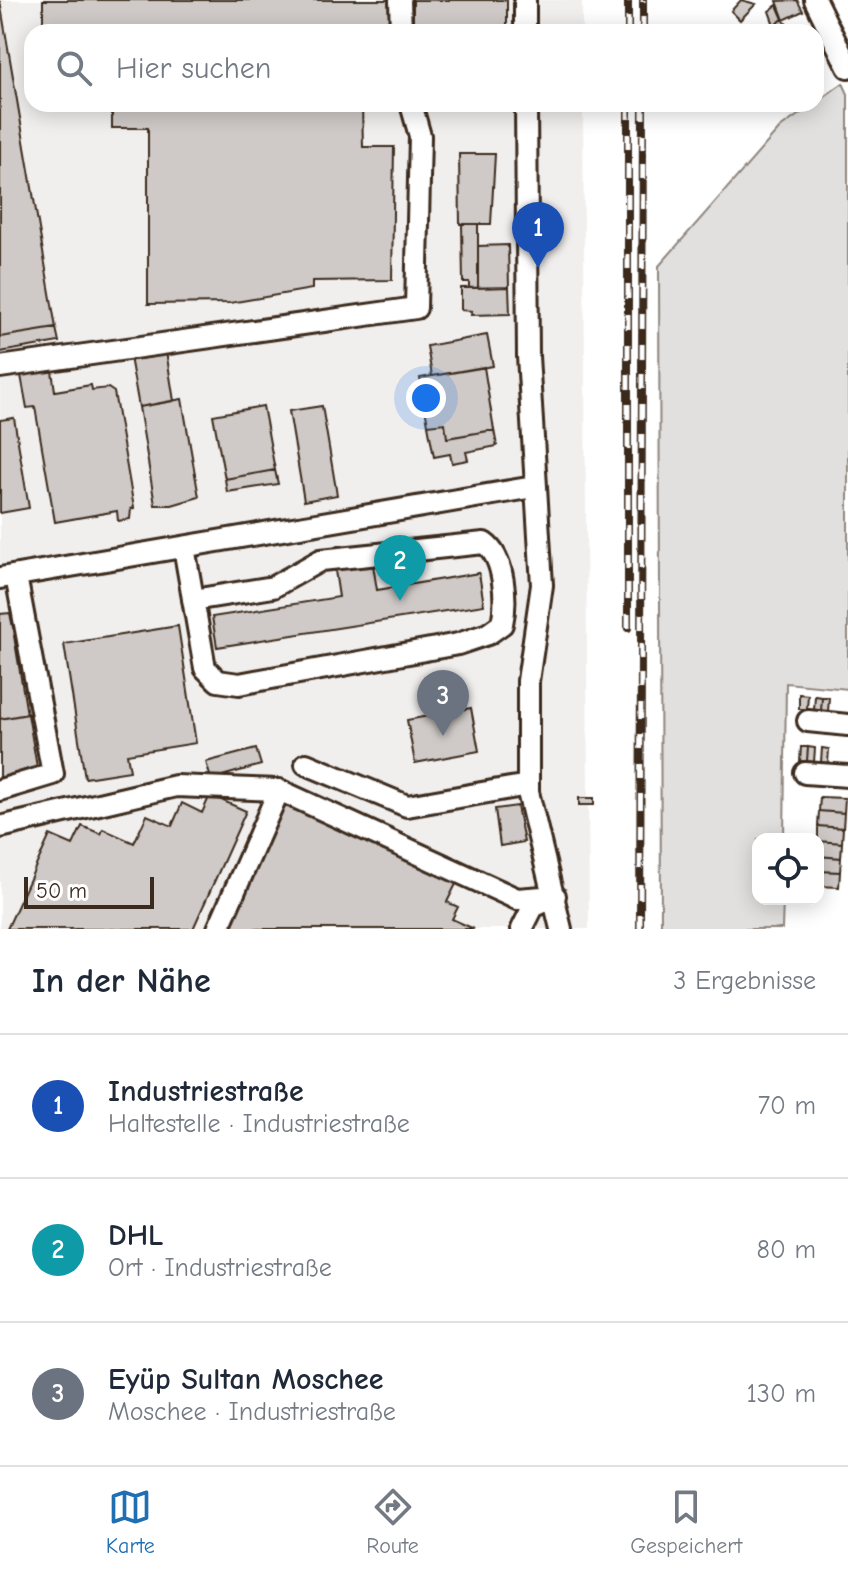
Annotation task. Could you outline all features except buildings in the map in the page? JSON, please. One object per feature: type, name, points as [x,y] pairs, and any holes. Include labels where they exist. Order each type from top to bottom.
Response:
[{"type":"street","points":[[400,0],[401,24]]},
{"type":"street","points":[[525,0],[525,24]]},
{"type":"street","points":[[815,0],[821,24]]},
{"type":"street","points":[[824,39],[848,67]]},
{"type":"street","points":[[0,367],[416,308],[420,136],[413,112]]},
{"type":"street","points":[[526,112],[528,356],[542,585],[528,681],[528,785],[561,929]]},
{"type":"street","points":[[0,790],[53,774],[8,577],[534,487]]},
{"type":"street","points":[[184,547],[193,600],[205,668],[218,681],[239,684],[458,644],[502,624],[505,609],[497,558],[484,543],[321,560],[273,587],[193,600]]},
{"type":"street","points":[[808,721],[848,725]]},
{"type":"street","points":[[306,764],[407,806],[528,785]]},
{"type":"street","points":[[805,773],[848,776]]},
{"type":"street","points":[[0,827],[176,786],[279,790],[517,899],[555,896]]},
{"type":"street","points":[[218,929],[279,790]]},
{"type":"street","points":[[522,929],[533,907],[555,896]]},
{"type":"shaded area","points":[[0,0],[582,0],[582,24],[24,24],[24,112],[583,112],[589,929],[0,929]]},
{"type":"shaded area","points":[[843,83],[848,94],[848,689],[786,683],[784,833],[752,833],[752,905],[783,905],[782,929],[661,929],[659,266],[780,128],[802,112],[824,112],[824,97]]},
{"type":"railway","points":[[628,0],[628,24]]},
{"type":"railway","points":[[643,0],[643,24]]},
{"type":"railway","points":[[628,112],[628,628]]},
{"type":"railway","points":[[640,929],[643,112]]},
{"type":"place","name":"Industriestraße","points":[[538,268]]},
{"type":"place","name":"DHL","points":[[400,601]]},
{"type":"place","name":"Eyüp Sultan Moschee","points":[[443,736]]}]
